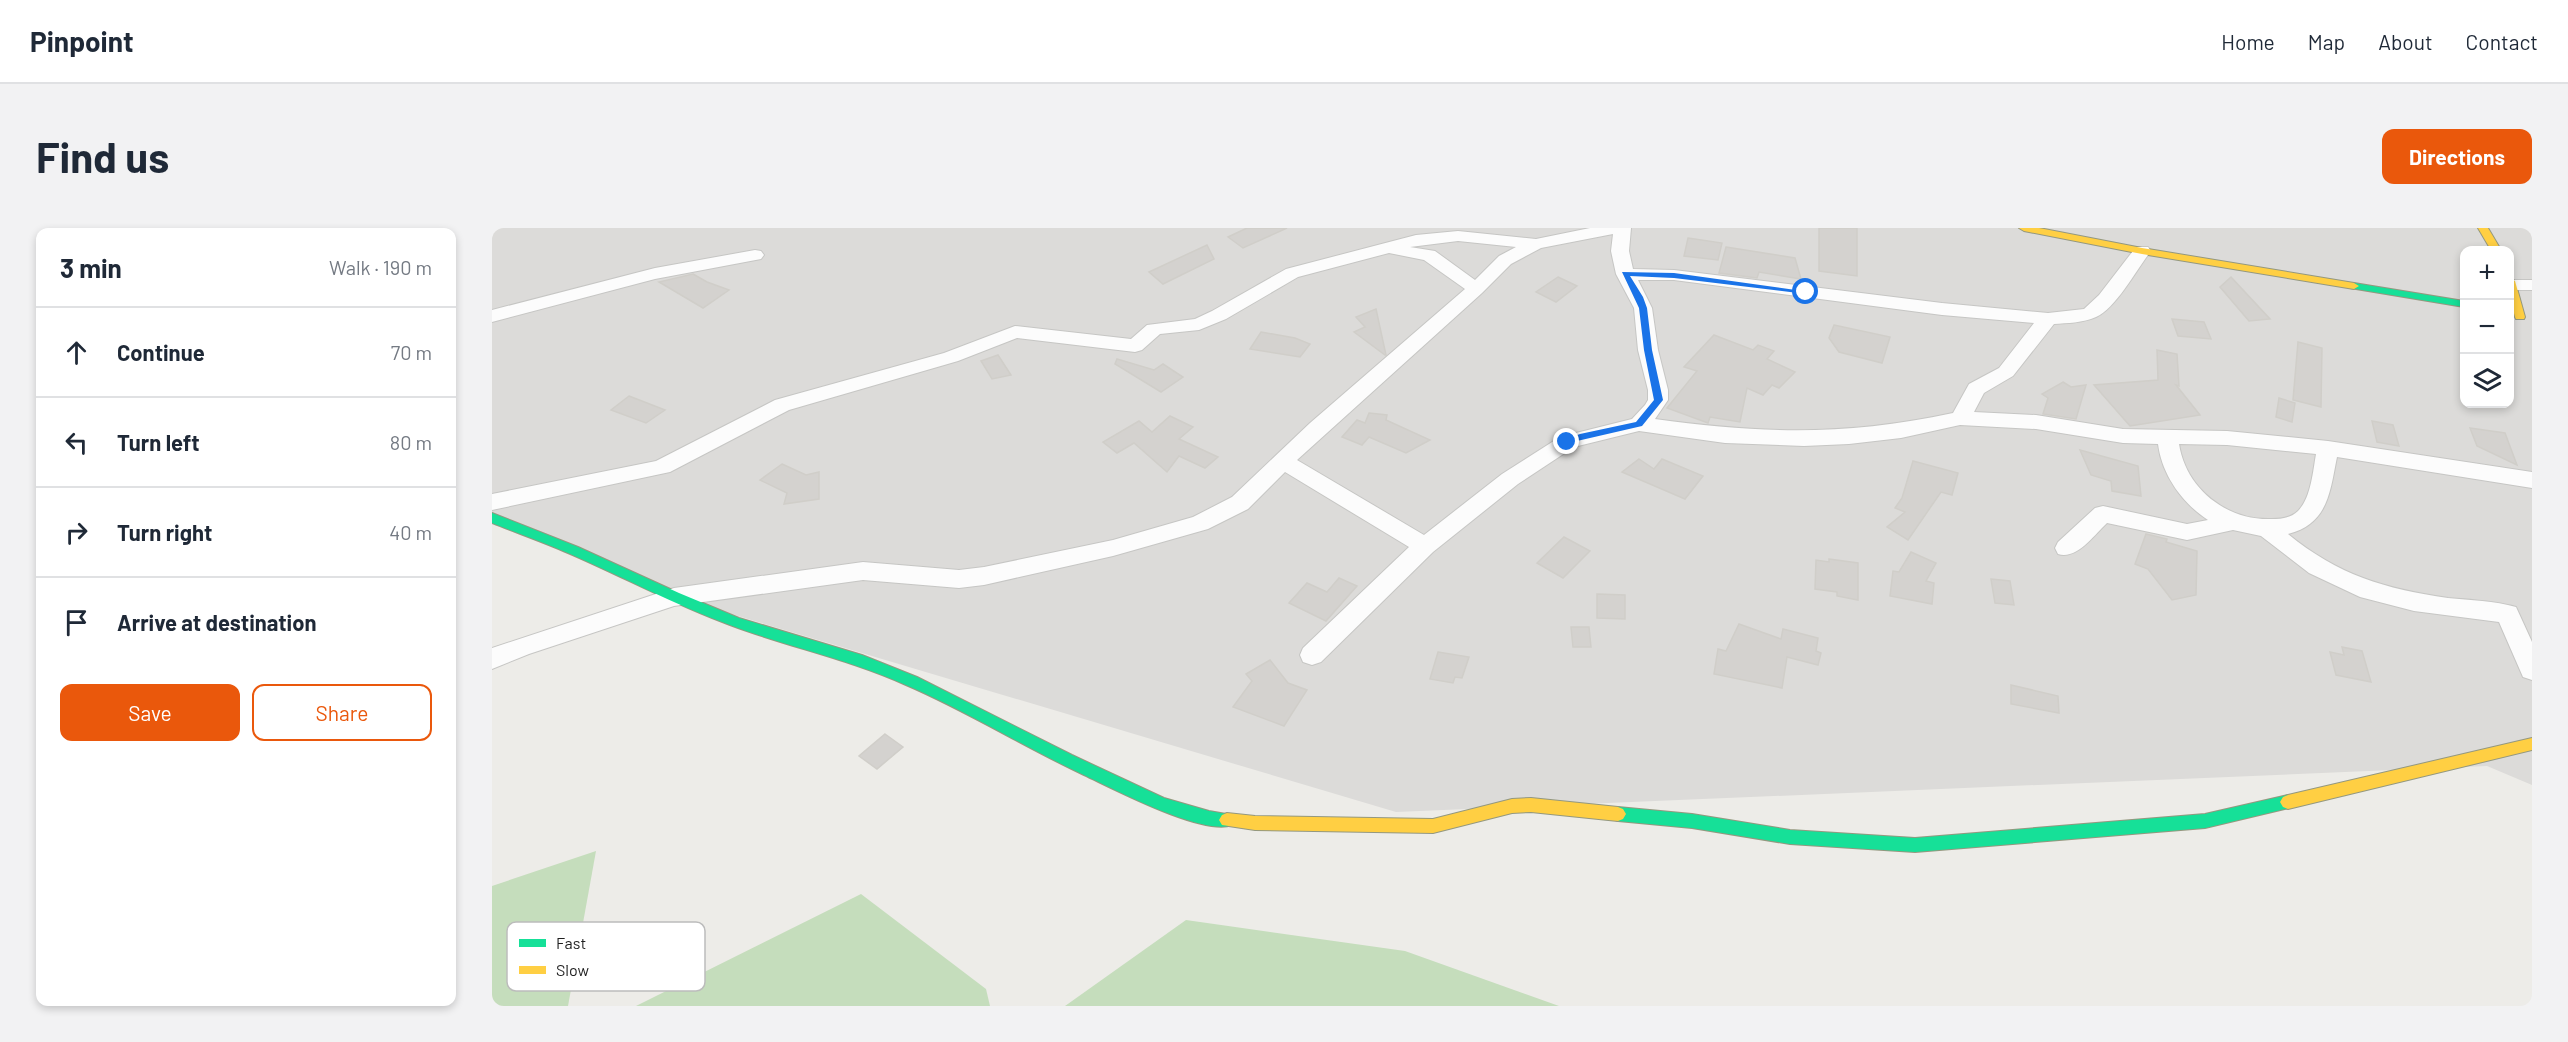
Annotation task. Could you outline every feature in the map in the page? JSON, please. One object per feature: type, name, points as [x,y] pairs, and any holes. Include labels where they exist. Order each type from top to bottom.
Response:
[{"type":"street","points":[[1402,228],[1429,255],[1476,289]]},
{"type":"street","points":[[492,659],[520,647],[674,597],[863,571],[959,579],[1011,572],[1113,548],[1200,523],[1240,503],[1282,460],[1476,289],[1505,260],[1536,244],[1616,228]]},
{"type":"street","points":[[1622,228],[1620,251],[1625,274],[1640,297],[1648,350],[1658,390],[1658,400],[1639,424]]},
{"type":"street","points":[[2024,228],[2142,251],[2460,303]]},
{"type":"street","points":[[2483,228],[2494,246]]},
{"type":"street","points":[[492,502],[662,466],[782,405],[951,357],[1015,332],[1135,346],[1154,329],[1199,324],[1292,273],[1416,240],[1458,236],[1536,244]]},
{"type":"street","points":[[1385,248],[1429,255]]},
{"type":"street","points":[[1625,274],[1674,275],[1942,309],[2048,319],[2076,317],[2091,313],[2106,299],[2142,251]]},
{"type":"street","points":[[492,316],[647,274],[693,264],[755,255]]},
{"type":"street","points":[[2514,283],[2532,285]]},
{"type":"street","points":[[2514,297],[2520,317]]},
{"type":"street","points":[[1960,418],[1976,389],[2006,372],[2048,319]]},
{"type":"street","points":[[1312,655],[1425,546],[1510,479],[1580,436],[1639,424],[1725,436],[1804,439],[1901,431],[1960,418],[2019,420],[2123,436],[2227,438],[2328,448],[2532,480]]},
{"type":"street","points":[[2168,436],[2173,463],[2181,478],[2197,500],[2231,523]]},
{"type":"street","points":[[2066,548],[2103,514],[2187,532],[2231,523],[2266,528],[2294,525],[2307,517],[2321,483],[2328,448]]},
{"type":"street","points":[[1282,460],[1425,546]]},
{"type":"street","points":[[492,518],[573,550],[674,597],[735,622],[862,661],[912,681],[1067,760],[1161,804],[1209,818],[1255,823],[1433,826],[1512,806],[1531,806],[1692,821],[1790,837],[1915,845],[2205,821],[2447,766],[2532,744]]},
{"type":"street","points":[[2266,528],[2296,554],[2326,573],[2362,589],[2404,600],[2508,614],[2532,670]]},
{"type":"shaded area","points":[[492,228],[2532,228],[2532,785],[2487,766],[1396,812],[674,597],[492,518]]},
{"type":"green space","points":[[596,851],[583,922],[507,922],[507,991],[571,991],[568,1006],[492,1006],[492,886]]},
{"type":"green space","points":[[861,894],[986,989],[990,1006],[636,1006],[666,991],[705,991],[705,972]]},
{"type":"green space","points":[[1186,920],[1405,951],[1559,1006],[1065,1006]]},
{"type":"building","points":[[1247,228],[1287,228],[1243,248],[1228,237]]},
{"type":"building","points":[[1819,228],[1857,228],[1857,276],[1819,271]]},
{"type":"building","points":[[1688,238],[1722,243],[1718,260],[1684,256]]},
{"type":"building","points":[[1207,245],[1214,259],[1163,284],[1149,272]]},
{"type":"building","points":[[1726,247],[1795,258],[1801,279],[1759,272],[1757,278],[1719,273]]},
{"type":"building","points":[[693,274],[729,290],[703,308],[659,282]]},
{"type":"building","points":[[1558,277],[1577,286],[1556,302],[1536,292]]},
{"type":"building","points":[[2231,277],[2270,319],[2249,321],[2220,287]]},
{"type":"building","points":[[1376,309],[1386,355],[1354,332],[1365,327],[1356,317]]},
{"type":"building","points":[[2172,319],[2204,322],[2211,339],[2178,336]]},
{"type":"building","points":[[1834,325],[1890,337],[1882,363],[1839,352],[1829,338]]},
{"type":"building","points":[[1261,332],[1295,338],[1310,344],[1300,357],[1250,349]]},
{"type":"building","points":[[1714,335],[1753,350],[1758,345],[1774,351],[1767,359],[1795,372],[1779,388],[1772,385],[1763,395],[1747,388],[1740,422],[1710,417],[1708,423],[1667,408],[1697,371],[1684,367]]},
{"type":"building","points":[[2298,342],[2322,348],[2321,407],[2293,400]]},
{"type":"building","points":[[2157,350],[2177,354],[2179,386],[2176,385],[2200,415],[2130,426],[2094,385],[2158,380]]},
{"type":"building","points":[[998,355],[1011,375],[992,379],[981,361]]},
{"type":"building","points":[[1117,359],[1154,370],[1163,364],[1183,377],[1161,392],[1115,364]]},
{"type":"building","points":[[2063,382],[2071,387],[2086,385],[2076,419],[2043,414],[2048,398],[2042,394]]},
{"type":"building","points":[[629,396],[665,410],[646,423],[611,410]]},
{"type":"building","points":[[2279,398],[2295,403],[2292,422],[2276,417]]},
{"type":"building","points":[[1369,413],[1387,415],[1386,420],[1430,440],[1406,453],[1369,437],[1362,445],[1342,437],[1357,420],[1365,423]]},
{"type":"building","points":[[1170,416],[1193,427],[1179,439],[1218,457],[1205,468],[1179,456],[1167,472],[1134,443],[1117,453],[1103,442],[1139,421],[1152,432]]},
{"type":"building","points":[[2372,421],[2393,425],[2399,446],[2377,442]]},
{"type":"building","points":[[2470,428],[2505,433],[2517,465],[2477,446]]},
{"type":"building","points":[[2080,450],[2138,466],[2141,496],[2112,491],[2111,481],[2091,475]]},
{"type":"building","points":[[1639,459],[1654,469],[1662,459],[1703,476],[1685,499],[1622,472]]},
{"type":"building","points":[[1913,461],[1958,473],[1952,495],[1941,492],[1908,540],[1887,527],[1905,512],[1895,508],[1902,498]]},
{"type":"building","points":[[782,464],[806,475],[819,472],[819,499],[784,504],[787,493],[760,480]]},
{"type":"building","points":[[2146,534],[2167,539],[2166,542],[2197,551],[2196,595],[2172,600],[2148,569],[2135,564]]},
{"type":"building","points":[[1564,537],[1590,551],[1563,578],[1537,563]]},
{"type":"building","points":[[1911,552],[1936,563],[1926,581],[1934,583],[1932,604],[1890,596],[1893,571],[1899,572]]},
{"type":"building","points":[[1829,559],[1858,563],[1858,600],[1837,596],[1837,592],[1815,589],[1816,560],[1829,562]]},
{"type":"building","points":[[1339,578],[1357,586],[1326,621],[1289,603],[1307,583],[1327,592]]},
{"type":"building","points":[[1991,579],[2010,581],[2014,605],[1995,603]]},
{"type":"building","points":[[1597,594],[1625,595],[1625,619],[1597,618]]},
{"type":"building","points":[[1739,624],[1781,639],[1783,629],[1818,638],[1816,651],[1821,653],[1818,665],[1787,657],[1782,688],[1714,674],[1718,649],[1726,651]]},
{"type":"building","points":[[1571,627],[1589,627],[1591,647],[1573,647]]},
{"type":"building","points":[[2342,647],[2362,651],[2371,682],[2336,675],[2330,652],[2344,655]]},
{"type":"building","points":[[1438,652],[1469,657],[1462,678],[1455,677],[1453,683],[1430,679]]},
{"type":"building","points":[[1270,660],[1288,683],[1307,690],[1284,726],[1233,707],[1252,681],[1246,674]]},
{"type":"building","points":[[2011,685],[2058,696],[2059,713],[2011,704]]},
{"type":"building","points":[[885,734],[903,747],[877,769],[859,756]]},
{"type":"traffic: fast","points":[[2354,286],[2460,303]]},
{"type":"traffic: fast","points":[[492,518],[573,550],[674,597],[735,622],[862,661],[912,681],[1067,760],[1161,804],[1209,818],[1227,820]]},
{"type":"traffic: fast","points":[[1618,814],[1692,821],[1790,837],[1915,845],[2205,821],[2288,802]]},
{"type":"traffic: slow","points":[[2024,228],[2142,251],[2354,286]]},
{"type":"traffic: slow","points":[[2483,228],[2494,246]]},
{"type":"traffic: slow","points":[[2514,295],[2520,317]]},
{"type":"traffic: slow","points":[[2288,802],[2532,744]]},
{"type":"traffic: slow","points":[[1227,820],[1255,823],[1433,826],[1512,806],[1531,805],[1618,814]]},
{"type":"route","points":[[1567,442],[1580,436],[1639,424],[1658,400],[1658,390],[1648,350],[1643,308],[1640,297],[1625,274],[1674,275],[1806,292]]}]
